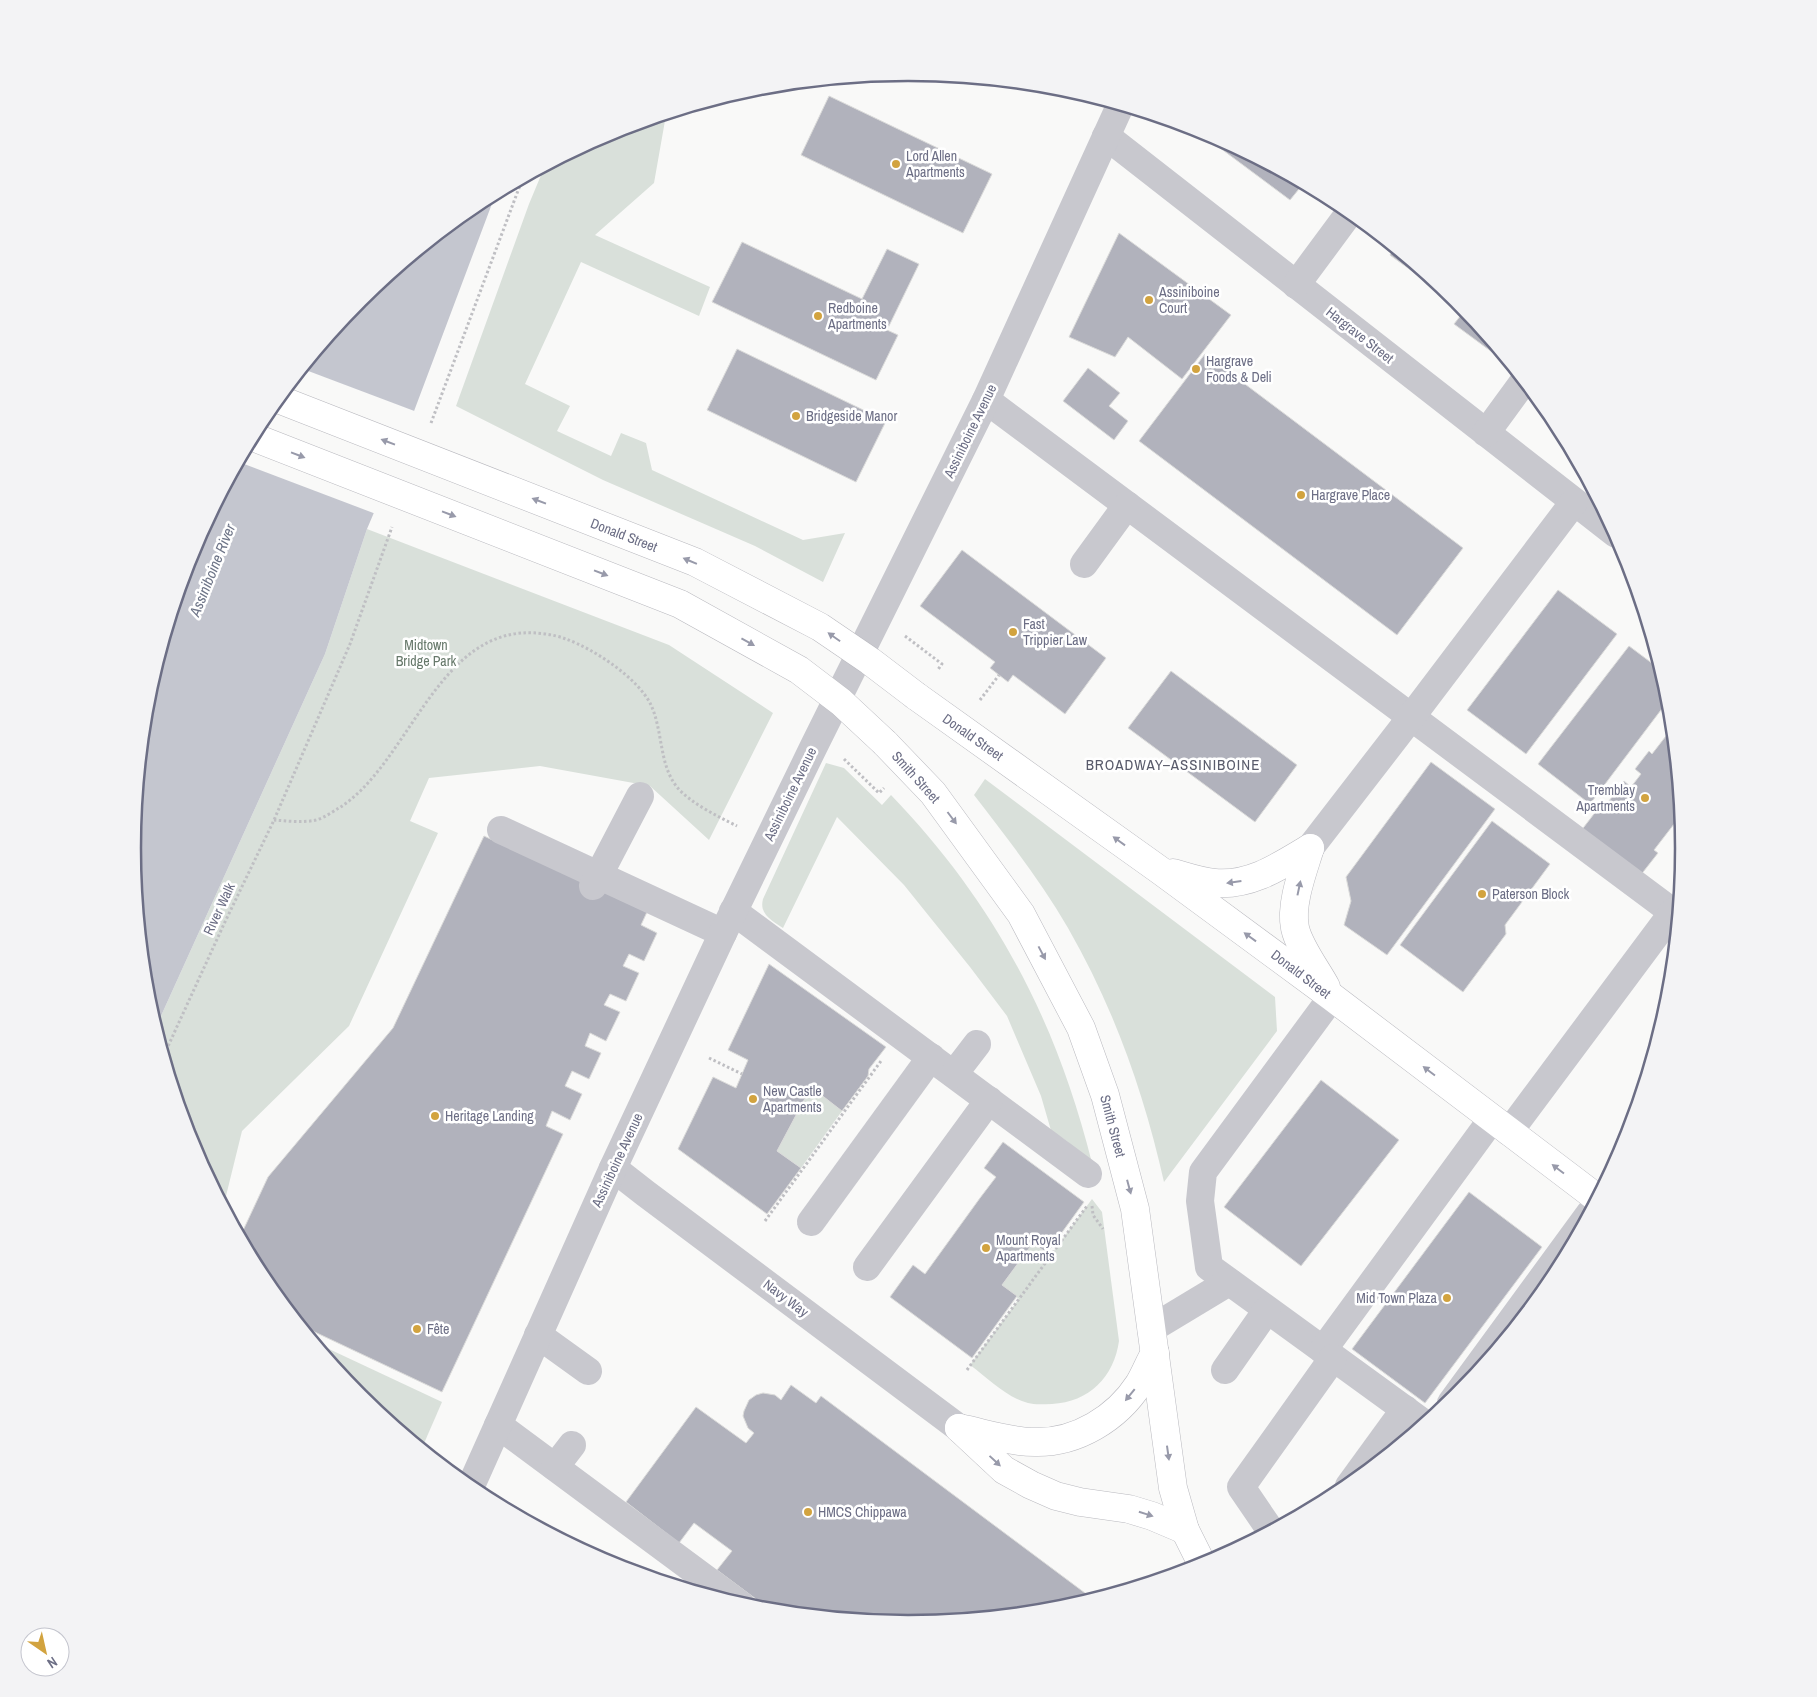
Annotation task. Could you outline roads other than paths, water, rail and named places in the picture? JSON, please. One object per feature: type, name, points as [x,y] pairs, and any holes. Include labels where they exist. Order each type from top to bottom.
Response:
[{"type":"main road","name":"Donald Street","points":[[285,402],[695,562],[820,627],[1161,870],[1593,1195]]},
{"type":"main road","name":"Smith Street","points":[[260,440],[680,604],[799,670],[841,702],[885,743],[933,793],[1021,914],[1081,1028],[1105,1095],[1135,1209],[1171,1474],[1185,1530],[1199,1558]]},
{"type":"main road","points":[[1161,870],[1214,883],[1230,883],[1268,874],[1310,848]]},
{"type":"main road","points":[[1310,848],[1299,887],[1295,909],[1295,928],[1302,946],[1332,997]]},
{"type":"main road","points":[[959,1428],[1020,1441],[1036,1442],[1055,1440],[1090,1429],[1110,1416],[1139,1384],[1153,1341]]},
{"type":"main road","points":[[959,1428],[1004,1470],[1031,1485],[1056,1496],[1080,1502],[1129,1509],[1152,1516],[1185,1530]]},
{"type":"street","name":"Assiniboine Avenue","points":[[474,1480],[613,1168],[728,922],[986,400],[1118,110]]},
{"type":"street","name":"Hargrave Street","points":[[1106,136],[1604,525]]},
{"type":"street","points":[[1296,285],[1345,218]]},
{"type":"street","points":[[1486,434],[1520,386]]},
{"type":"street","points":[[986,400],[1673,912]]},
{"type":"street","points":[[1310,848],[1574,502]]},
{"type":"street","points":[[1084,564],[1128,505]]},
{"type":"street","points":[[596,881],[640,796]]},
{"type":"street","points":[[500,830],[546,858],[596,881],[728,922],[900,1034],[989,1100],[1090,1187]]},
{"type":"street","points":[[1268,1526],[1241,1487],[1328,1354],[1500,1125],[1672,917]]},
{"type":"street","points":[[1332,997],[1203,1172],[1200,1201],[1210,1268],[1415,1416],[1378,1456]]},
{"type":"street","points":[[954,1074],[977,1044]]},
{"type":"street","points":[[811,1222],[931,1057]]},
{"type":"street","points":[[867,1267],[989,1100]]},
{"type":"street","name":"Navy Way","points":[[613,1168],[959,1428]]},
{"type":"street","points":[[1499,1337],[1554,1262]]},
{"type":"street","points":[[1153,1341],[1229,1282]]},
{"type":"street","points":[[1225,1370],[1267,1310]]},
{"type":"street","points":[[538,1335],[588,1371]]},
{"type":"street","points":[[498,1424],[724,1593]]},
{"type":"street","points":[[555,1467],[572,1445]]},
{"type":"water","name":"Assiniboine River","points":[[491,205],[390,475],[367,529],[325,654],[160,1017],[148,949],[143,899],[141,848],[143,798],[148,748],[167,650],[182,602],[200,555],[220,509],[244,465],[300,381],[366,306],[441,240]]},
{"type":"place","name":"Lord Allen Apartments","points":[[896,164]]},
{"type":"place","name":"Assiniboine Court","points":[[1149,300]]},
{"type":"place","name":"Redboine Apartments","points":[[818,316]]},
{"type":"place","name":"Hargrave Foods & Deli","points":[[1196,369]]},
{"type":"place","name":"Bridgeside Manor","points":[[796,416]]},
{"type":"place","name":"Hargrave Place","points":[[1301,495]]},
{"type":"place","name":"Fast Trippier Law","points":[[1013,632]]},
{"type":"place","name":"Tremblay Apartments","points":[[1645,798]]},
{"type":"place","name":"Paterson Block","points":[[1482,894]]},
{"type":"place","name":"New Castle Apartments","points":[[753,1099]]},
{"type":"place","name":"Heritage Landing","points":[[435,1116]]},
{"type":"place","name":"Mount Royal Apartments","points":[[986,1248]]},
{"type":"place","name":"Mid Town Plaza","points":[[1447,1298]]},
{"type":"place","name":"Fête","points":[[417,1329]]},
{"type":"place","name":"HMCS Chippawa","points":[[808,1512]]},
{"type":"district","name":"BROADWAY–ASSINIBOINE","points":[[1173,764]]},
{"type":"park label","name":"Midtown Bridge Park","points":[[426,654]]}]
